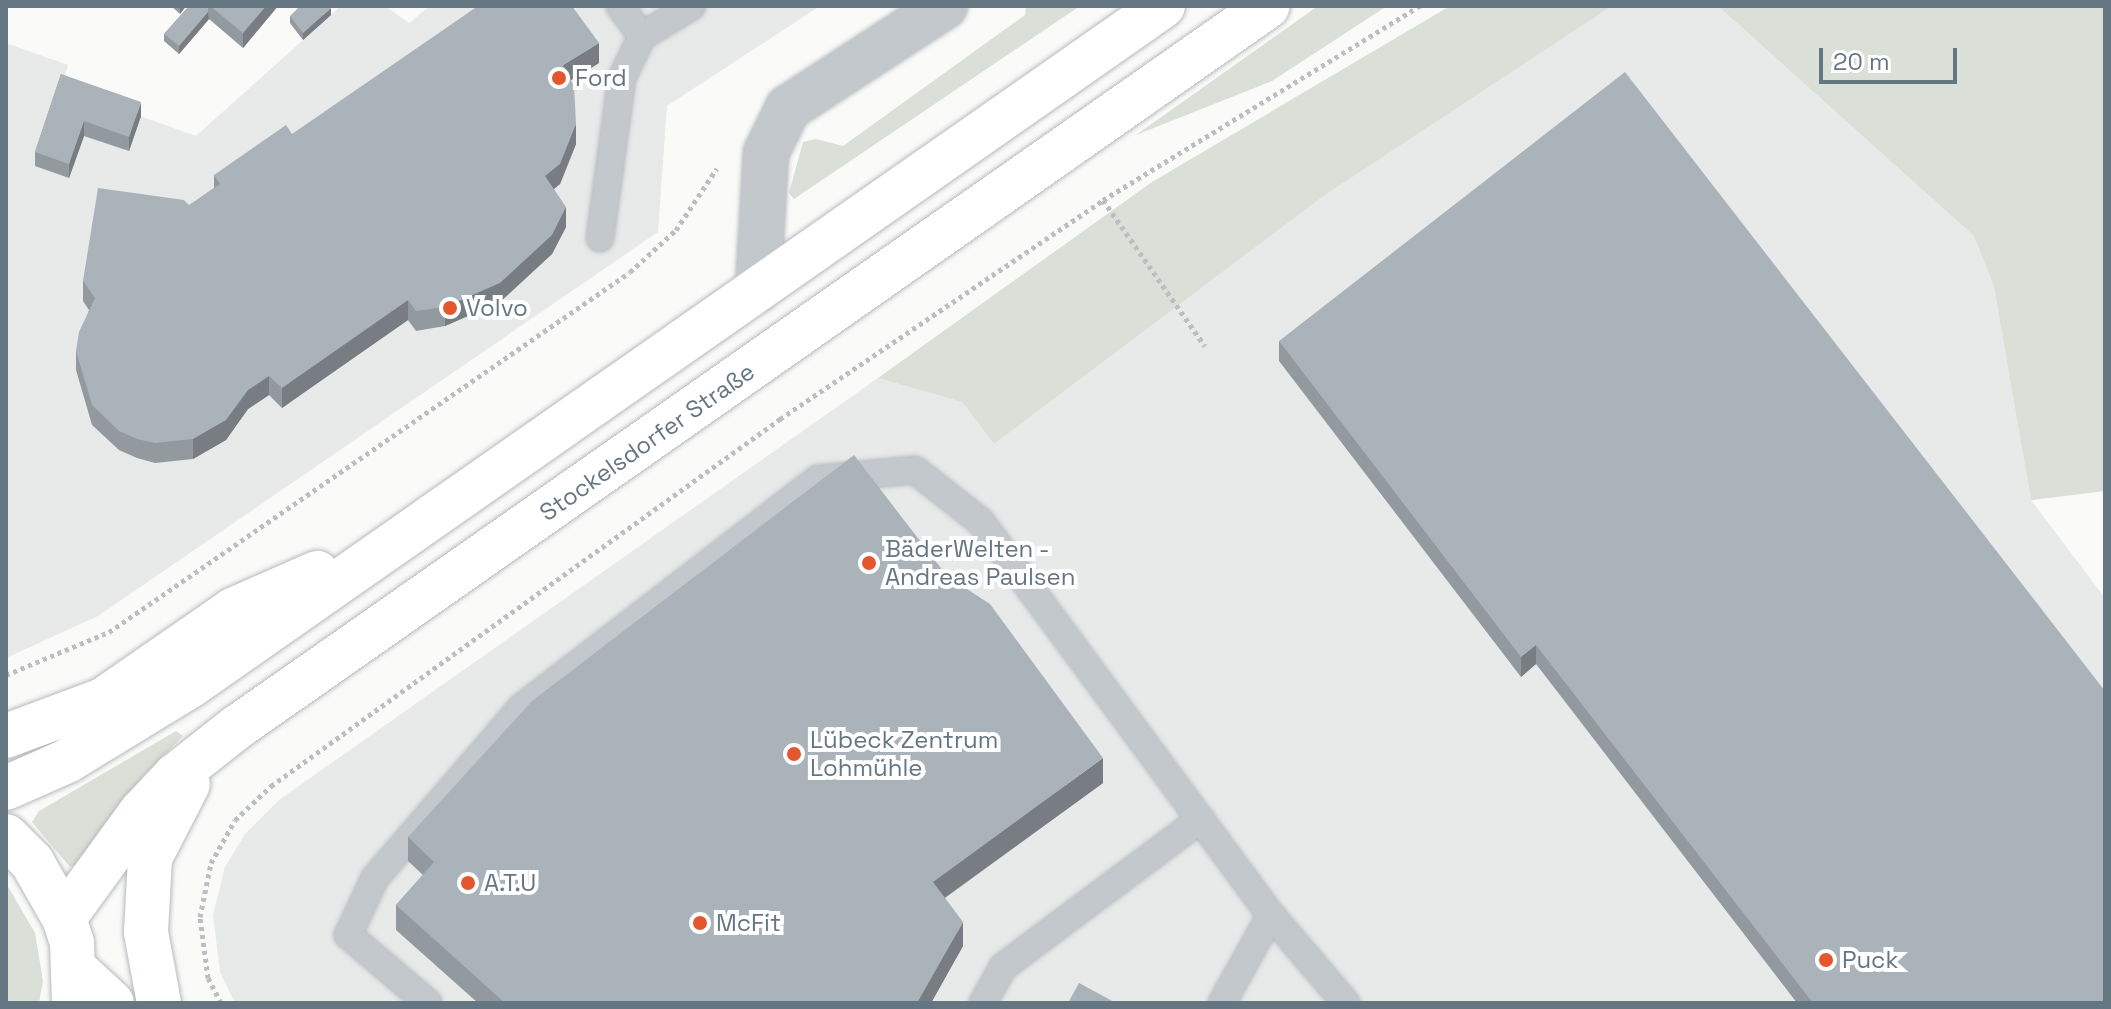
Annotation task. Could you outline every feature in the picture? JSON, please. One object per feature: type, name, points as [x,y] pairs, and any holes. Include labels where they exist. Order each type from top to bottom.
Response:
[{"type":"main road","points":[[6,788],[67,761],[190,686],[1163,6]]},
{"type":"main road","name":"Stockelsdorfer Straße","points":[[64,918],[141,812],[175,776],[236,728],[1268,6]]},
{"type":"main road","points":[[6,736],[103,700],[233,610],[407,534]]},
{"type":"main road","points":[[159,1003],[146,932],[150,858],[192,777],[236,728]]},
{"type":"main road","points":[[6,836],[32,862],[64,918],[75,986],[112,1003]]},
{"type":"street","points":[[758,290],[766,153],[788,108],[945,6]]},
{"type":"lane","points":[[620,6],[642,36]]},
{"type":"lane","points":[[600,238],[622,78],[642,36],[692,6]]},
{"type":"lane","points":[[428,1003],[348,935],[375,878],[522,707],[818,479],[915,470],[981,522],[1271,915],[1343,1002]]},
{"type":"lane","points":[[983,1003],[1003,967],[1201,819]]},
{"type":"lane","points":[[1222,1003],[1271,915]]},
{"type":"path","points":[[221,1003],[208,978],[200,917],[211,863],[235,820],[271,786],[780,419],[1103,200],[1420,6]]},
{"type":"path","points":[[6,675],[109,632],[630,272],[676,230],[719,165]]},
{"type":"path","points":[[1103,200],[1205,346]]},
{"type":"shaded area","points":[[341,6],[385,6],[409,23],[430,6],[820,6],[667,106],[658,232],[98,616],[6,658],[6,43],[68,65],[61,88],[196,136]]},
{"type":"shaded area","points":[[1026,6],[1080,6],[794,199],[789,193],[803,142],[816,139],[843,146],[1025,15]]},
{"type":"shaded area","points":[[1318,6],[1387,6],[1272,81],[1136,135]]},
{"type":"shaded area","points":[[1450,6],[1612,6],[1325,195],[994,444],[962,402],[878,378],[1152,182]]},
{"type":"shaded area","points":[[1612,6],[1718,6],[1974,236],[1994,287],[2031,500],[2105,598],[2105,1003],[235,1003],[220,972],[213,915],[225,867],[245,834],[279,800],[878,378],[962,402],[994,444],[1325,195]]},
{"type":"shaded area","points":[[1718,6],[2105,6],[2105,491],[2031,500],[1994,287],[1974,236]]},
{"type":"shaded area","points":[[176,731],[183,736],[145,774],[89,858],[70,867],[32,822],[39,811]]},
{"type":"shaded area","points":[[6,883],[35,933],[43,981],[39,1003],[6,1003]]},
{"type":"building","points":[[189,6],[208,6],[208,12],[179,46],[164,34]]},
{"type":"building","points":[[210,6],[266,6],[243,33]]},
{"type":"building","points":[[300,6],[331,8],[303,33],[290,16]]},
{"type":"building","points":[[478,6],[572,6],[599,43],[563,65],[574,86],[576,124],[560,164],[545,176],[566,207],[552,235],[500,283],[445,307],[416,311],[408,300],[282,388],[269,376],[248,390],[226,420],[193,439],[155,443],[119,431],[92,405],[76,351],[79,332],[95,298],[83,281],[98,188],[184,200],[189,205],[220,184],[214,175],[286,125],[292,134]]},
{"type":"building","points":[[1625,72],[2105,691],[2105,1003],[1813,1003],[1536,645],[1521,657],[1279,341]]},
{"type":"building","points":[[61,74],[141,102],[129,137],[84,121],[69,164],[35,152]]},
{"type":"building","name":"Lübeck Zentrum Lohmühle","points":[[854,455],[947,576],[990,604],[1103,758],[933,882],[963,922],[917,1003],[505,1003],[396,905],[434,862],[408,837],[532,701]]},
{"type":"building","points":[[1079,983],[1116,1003],[1068,1003]]},
{"type":"place","name":"Ford","points":[[559,78]]},
{"type":"place","name":"Volvo","points":[[450,308]]},
{"type":"place","name":"BäderWelten - Andreas Paulsen","points":[[869,563]]},
{"type":"place","name":"Lübeck Zentrum Lohmühle","points":[[794,754]]},
{"type":"place","name":"A.T.U","points":[[468,883]]},
{"type":"place","name":"McFit","points":[[700,923]]},
{"type":"place","name":"Puck","points":[[1826,960]]}]
